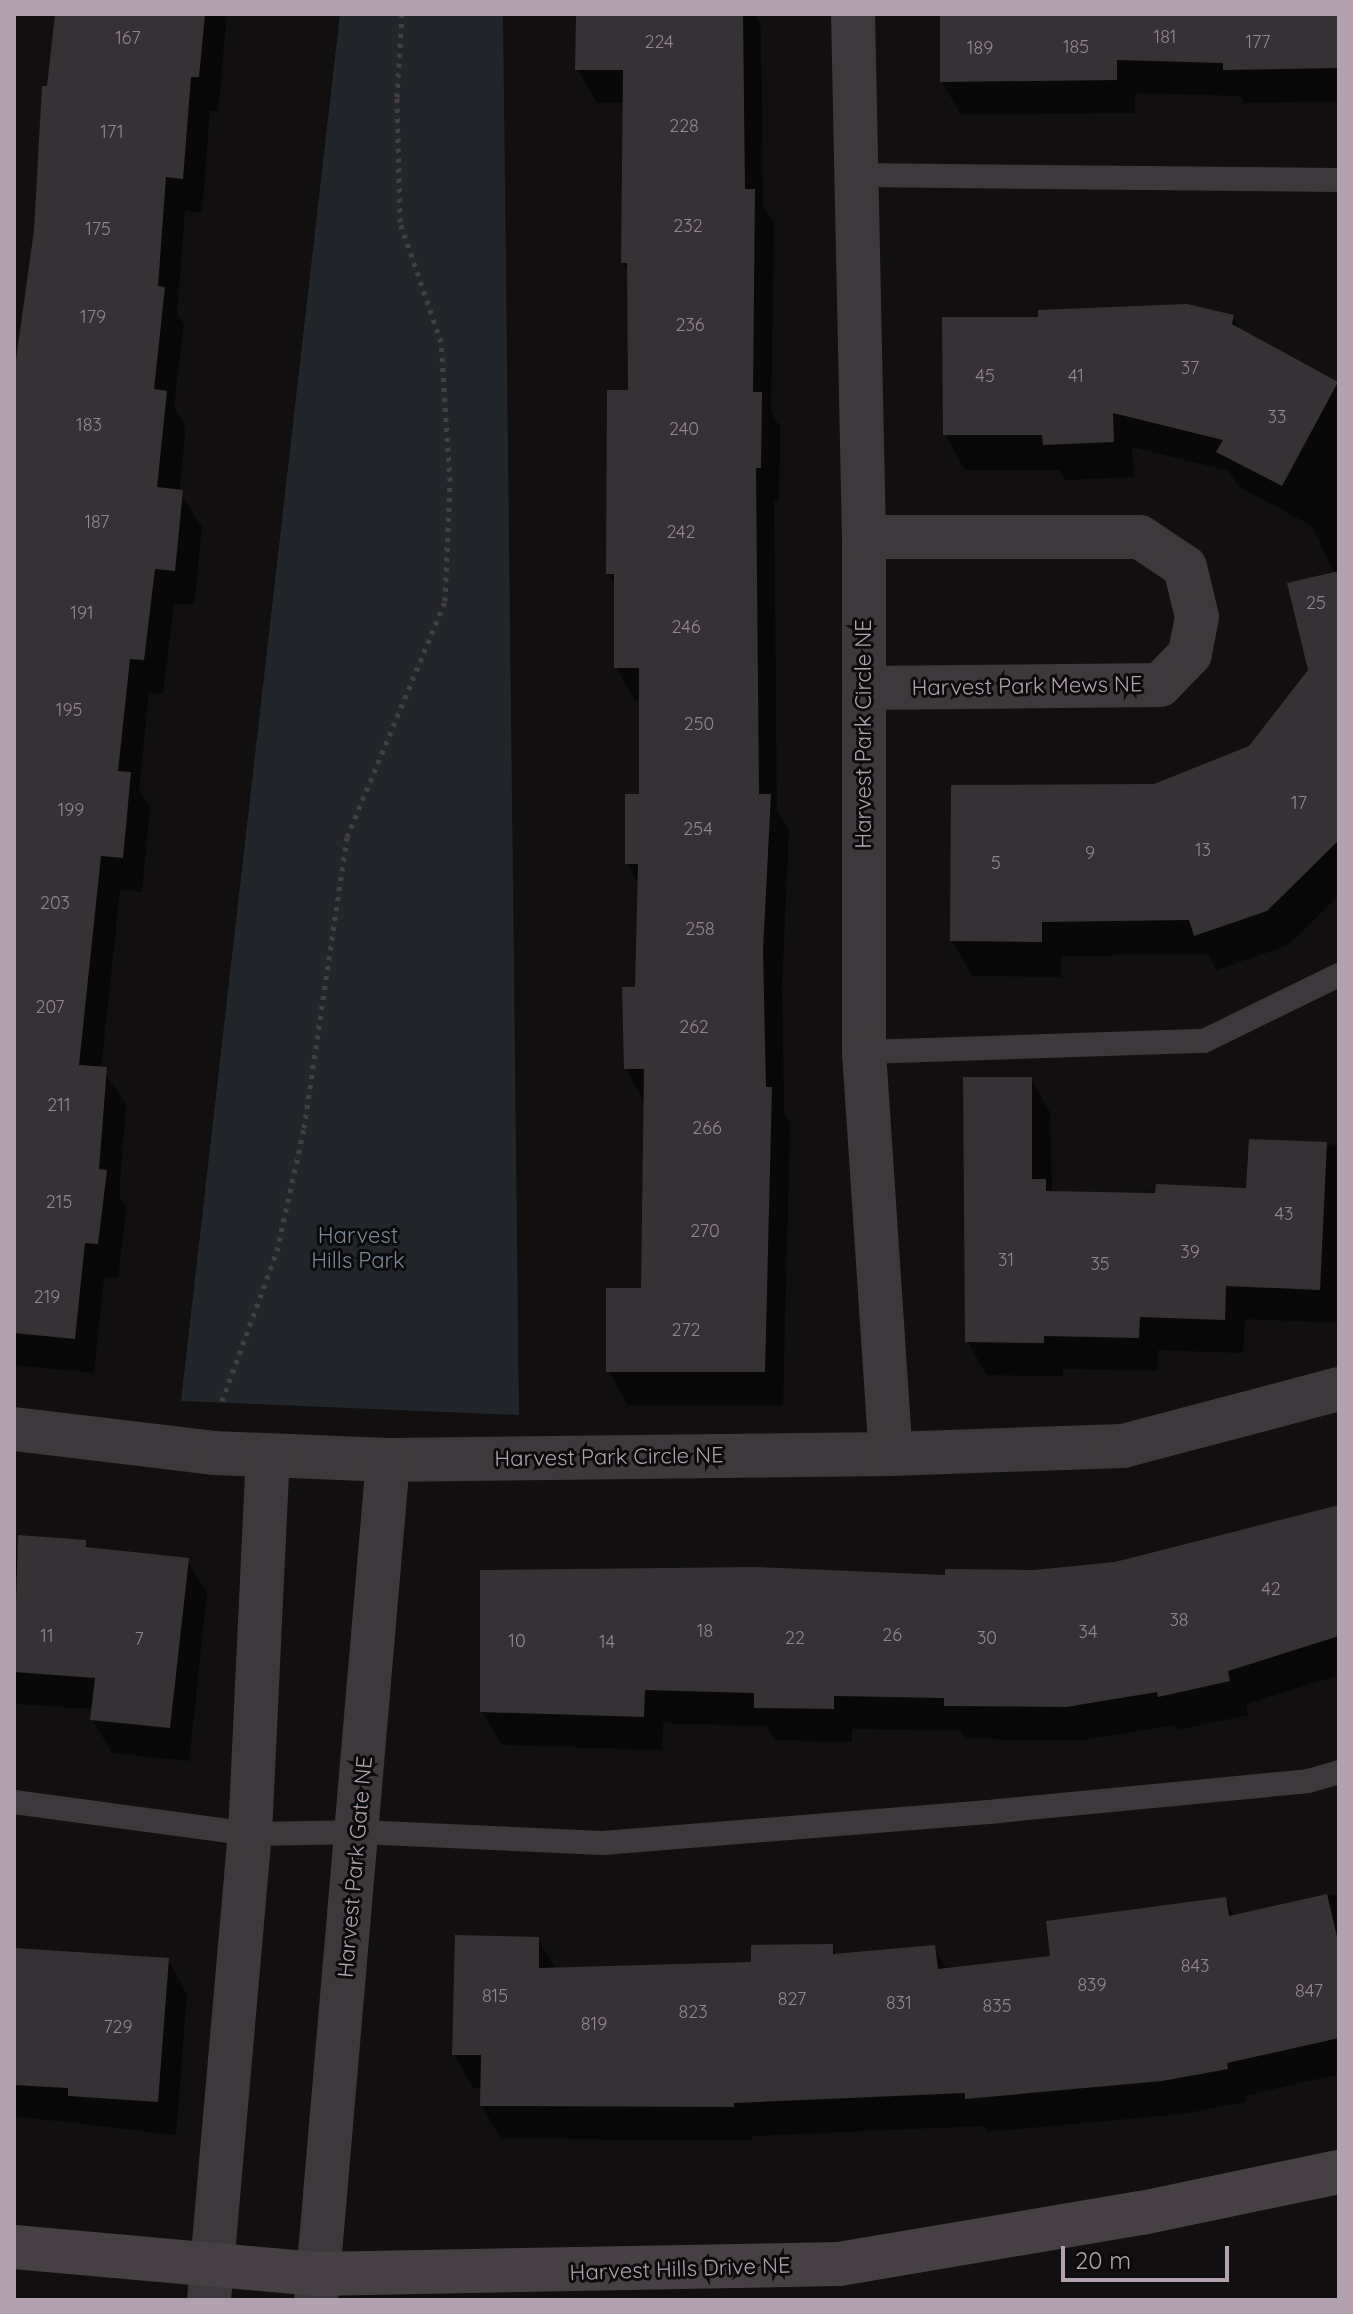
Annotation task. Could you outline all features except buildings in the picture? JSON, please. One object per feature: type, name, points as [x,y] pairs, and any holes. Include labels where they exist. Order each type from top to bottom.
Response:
[{"type":"street","name":"Harvest Park Circle NE","points":[[853,14],[864,537],[864,1052],[891,1454]]},
{"type":"street","name":"Harvest Park Mews NE","points":[[864,537],[1140,537],[1185,567],[1197,617],[1190,654],[1160,685],[864,688]]},
{"type":"street","name":"Harvest Park Circle NE","points":[[14,1429],[214,1453],[388,1460],[891,1454],[1123,1446],[1339,1389]]},
{"type":"street","points":[[209,2284],[250,1834],[268,1455]]},
{"type":"street","name":"Harvest Park Gate NE","points":[[317,2287],[360,1832],[388,1460]]},
{"type":"street","name":"Harvest Hills Drive NE","points":[[14,2247],[209,2284],[317,2287],[839,2264],[1142,2213],[1339,2172]]},
{"type":"lane","points":[[855,175],[1339,180]]},
{"type":"lane","points":[[864,1052],[1204,1041],[1339,975]]},
{"type":"lane","points":[[14,1802],[250,1834],[360,1832],[603,1843],[1200,1792],[1308,1781],[1339,1772]]},
{"type":"path","points":[[214,1453],[221,1402],[277,1251],[304,1128],[347,837],[445,601],[450,481],[441,342],[400,222],[397,97],[402,14]]},
{"type":"green space","name":"Harvest Hills Park","points":[[340,14],[503,14],[519,1415],[181,1401]]}]
